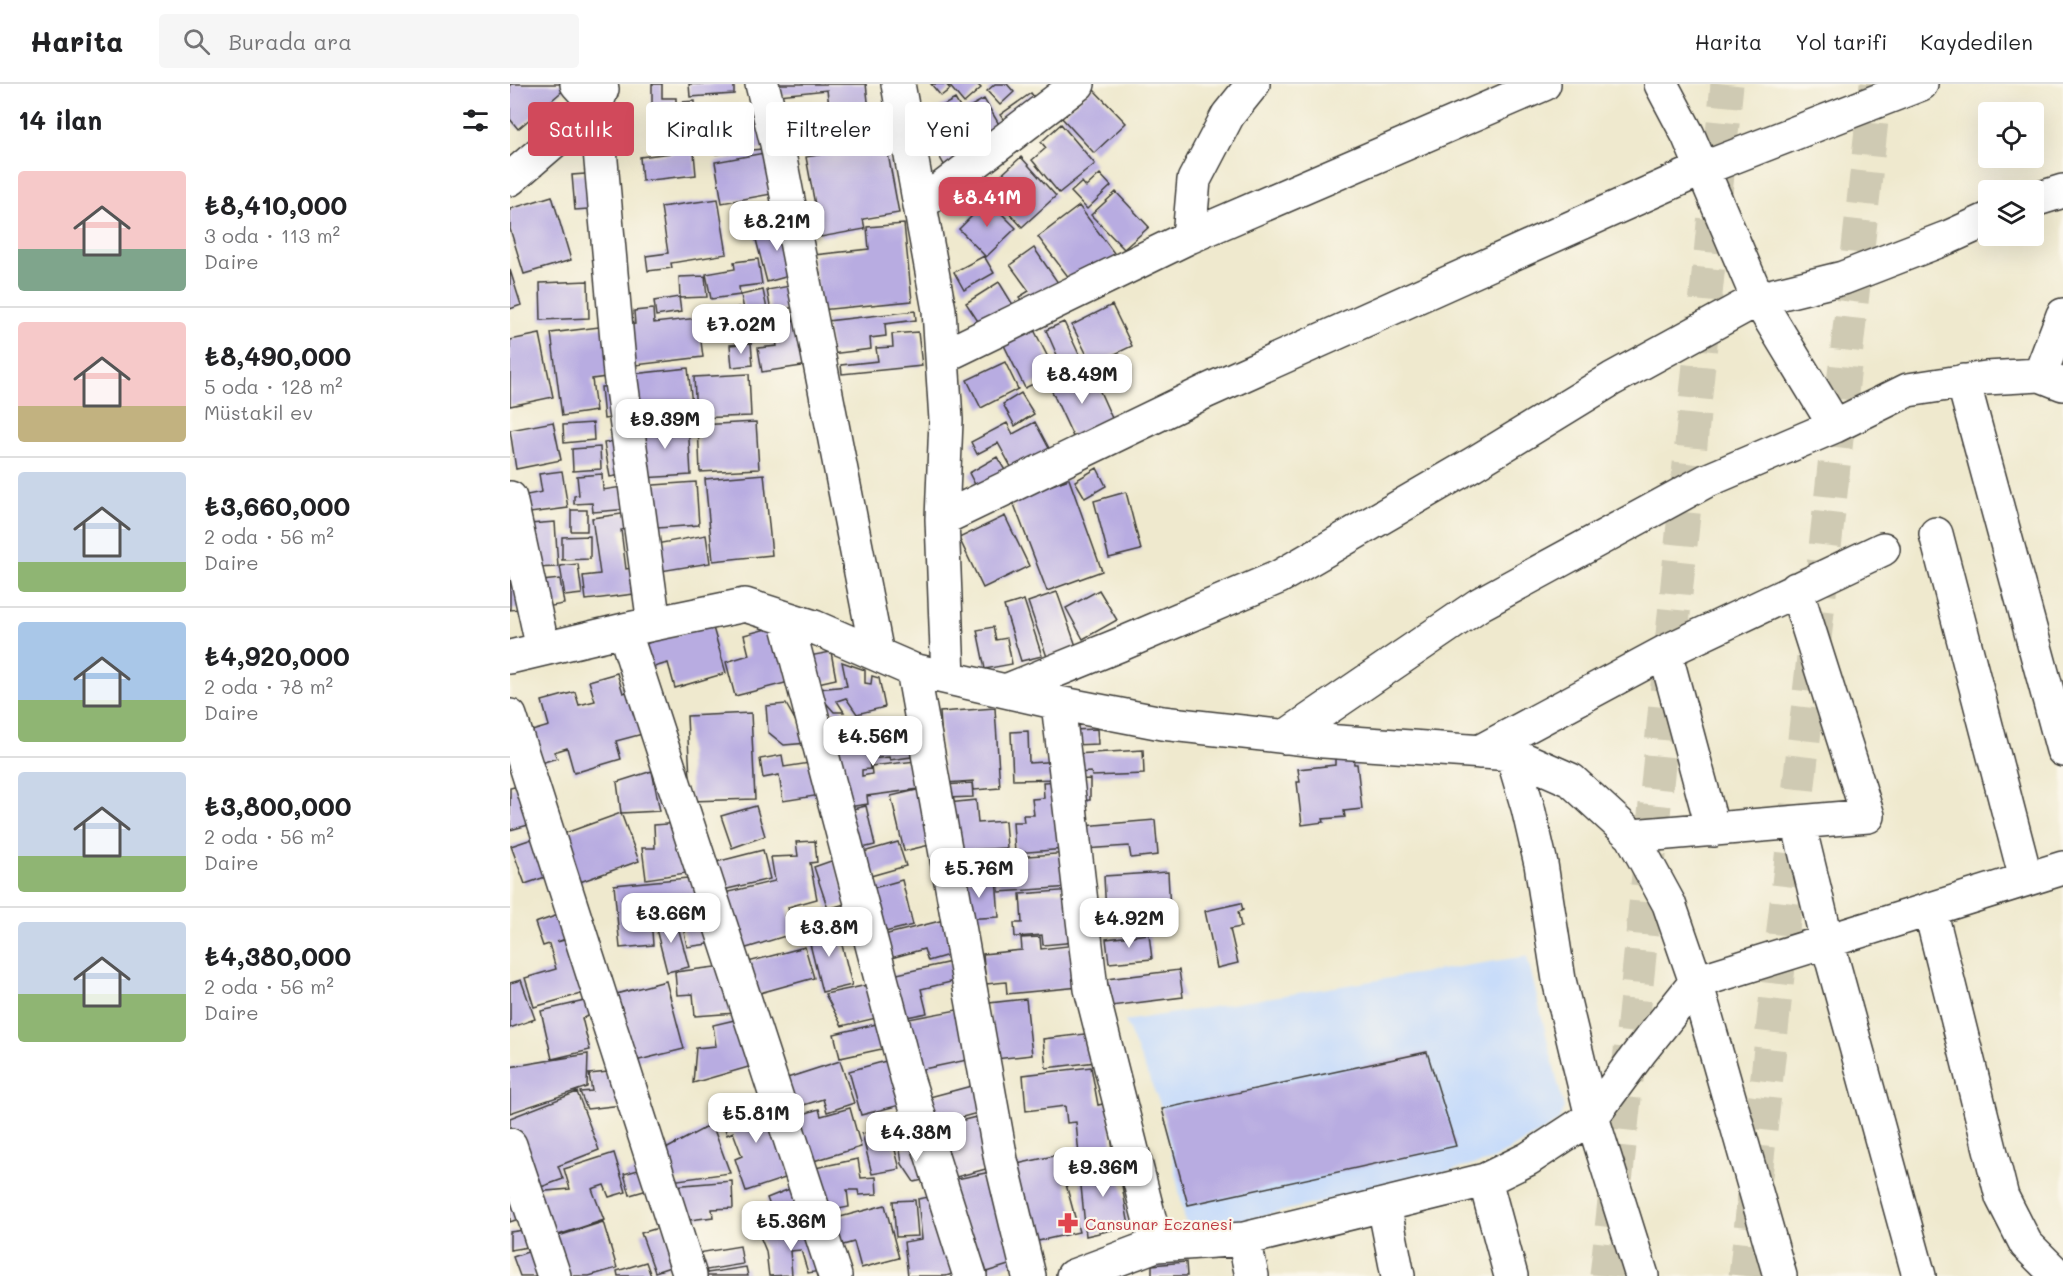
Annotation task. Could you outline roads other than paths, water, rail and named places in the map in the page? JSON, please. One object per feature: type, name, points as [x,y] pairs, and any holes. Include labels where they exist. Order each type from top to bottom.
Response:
[{"type":"street","points":[[762,84],[777,144],[877,654]]},
{"type":"street","points":[[898,84],[939,310],[946,420],[942,519],[948,677]]},
{"type":"street","points":[[920,205],[1078,84]]},
{"type":"street","points":[[1189,237],[1194,180],[1228,115],[1253,84]]},
{"type":"street","points":[[942,357],[1189,237],[1544,84]]},
{"type":"street","points":[[1661,84],[1688,135],[1758,299],[1835,426]]},
{"type":"street","points":[[942,519],[1207,391],[1702,169],[1921,84]]},
{"type":"street","points":[[510,179],[592,91]]},
{"type":"street","points":[[592,91],[620,374],[639,627],[835,1276]]},
{"type":"street","points":[[2044,197],[2063,191]]},
{"type":"street","points":[[1008,690],[1279,577],[1473,464],[1612,379],[1758,299],[1843,278],[1978,224]]},
{"type":"street","points":[[1286,737],[1480,604],[1706,481],[1835,426],[1908,390],[1986,378],[2051,380],[2063,315]]},
{"type":"street","points":[[1963,381],[2063,750]]},
{"type":"street","points":[[510,498],[543,649]]},
{"type":"street","points":[[1936,534],[2026,879]]},
{"type":"street","points":[[1479,752],[1665,652],[1883,549]]},
{"type":"street","points":[[1632,836],[1868,816],[1796,589]]},
{"type":"street","points":[[510,657],[745,605],[814,627],[913,670],[1058,702],[1162,723],[1286,737],[1512,754],[1571,780],[1632,836],[1669,904],[1696,982],[1780,1276]]},
{"type":"street","points":[[786,618],[908,1082],[970,1276]]},
{"type":"street","points":[[1665,652],[1713,830]]},
{"type":"street","points":[[913,670],[1001,1160],[1029,1276]]},
{"type":"street","points":[[1058,702],[1091,989],[1142,1258]]},
{"type":"street","points":[[510,717],[690,1276]]},
{"type":"street","points":[[1512,754],[1541,864],[1559,980],[1592,1117],[1642,1276]]},
{"type":"street","points":[[1798,822],[1827,941],[1919,1276]]},
{"type":"street","points":[[1073,1276],[1142,1258],[1244,1239],[1485,1180],[1528,1160],[1592,1117],[1696,982],[2063,868]]},
{"type":"street","points":[[1930,909],[2002,1197],[2026,1244],[2058,1276]]},
{"type":"street","points":[[510,1145],[554,1276]]},
{"type":"street","points":[[1485,1180],[1511,1276]]},
{"type":"street","points":[[1384,1205],[1398,1276]]},
{"type":"street","points":[[1244,1239],[1252,1276]]},
{"type":"tunnel","points":[[1606,1276],[1727,84]]},
{"type":"tunnel","points":[[1745,1276],[1876,84]]},
{"type":"place","name":"Cansunar Eczanesi","points":[[1068,1223]]}]
